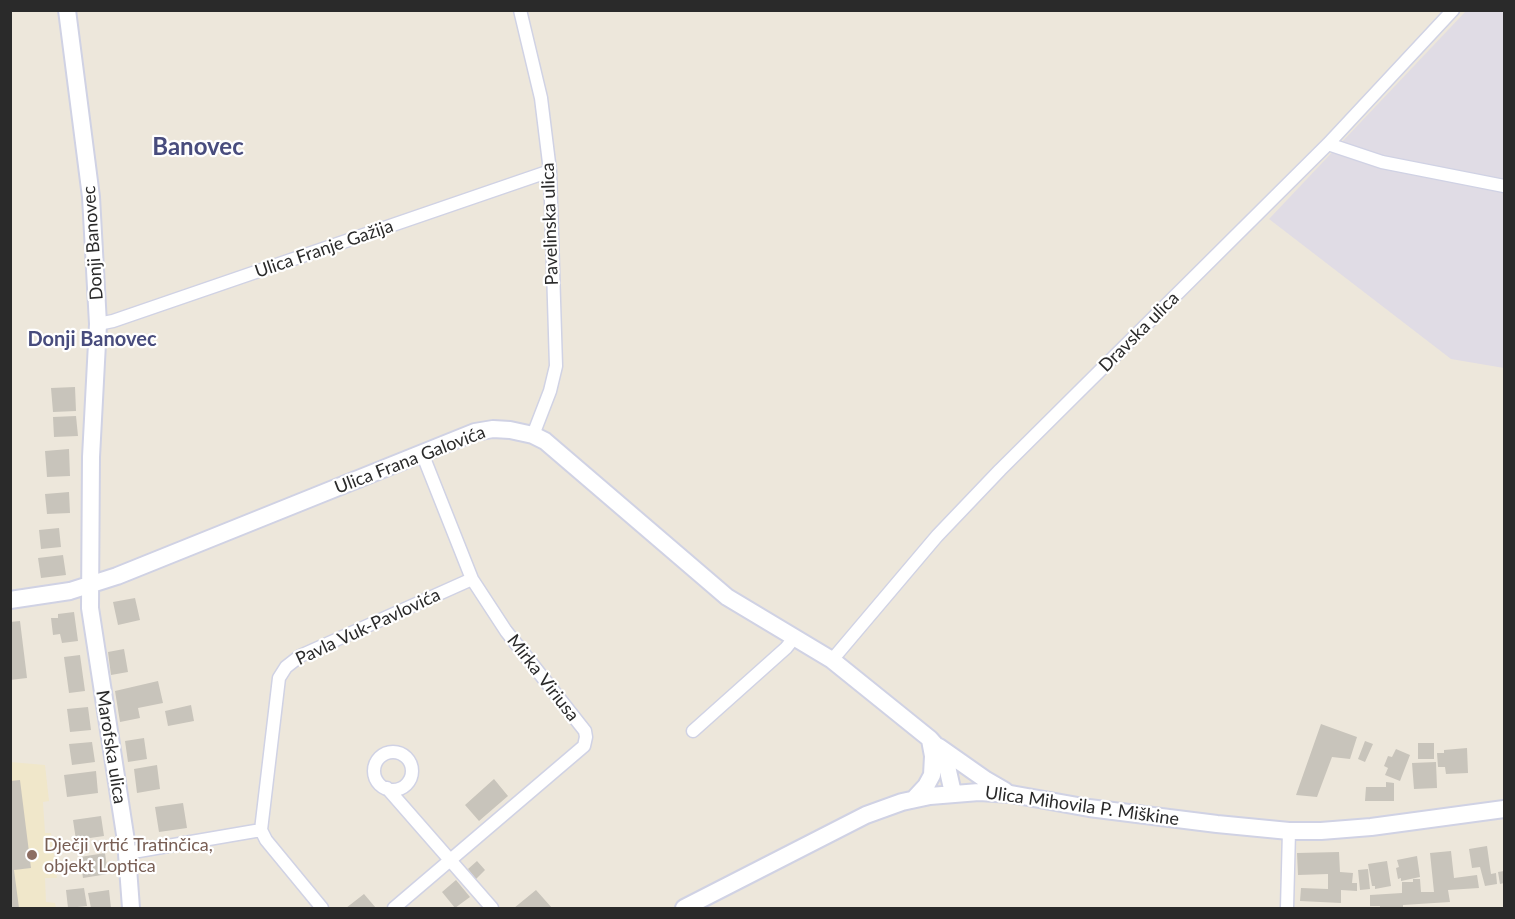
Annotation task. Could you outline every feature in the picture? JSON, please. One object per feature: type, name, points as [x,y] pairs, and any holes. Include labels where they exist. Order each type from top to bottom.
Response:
[{"type":"main road","name":"Donji Banovec","points":[[67,10],[91,197],[98,324],[91,457],[89,585]]},
{"type":"main road","name":"Ulica Frana Galovića","points":[[10,600],[70,591],[122,574],[483,430],[510,430],[533,435],[556,450],[727,597],[832,660],[933,742],[946,762],[953,793]]},
{"type":"main road","name":"Marofska ulica","points":[[89,585],[95,647],[127,854],[131,909]]},
{"type":"main road","points":[[933,742],[993,785],[1011,794]]},
{"type":"main road","points":[[914,799],[932,775],[933,742]]},
{"type":"main road","name":"Ulica Mihovila P. Miškine","points":[[684,909],[866,814],[914,799],[953,793],[1011,794],[1101,809],[1289,831],[1371,827],[1504,809]]},
{"type":"street","name":"Pavelinska ulica","points":[[520,10],[541,98],[550,171],[556,366],[550,391],[533,435]]},
{"type":"street","name":"Dravska ulica","points":[[832,660],[937,536],[1328,144],[1454,10]]},
{"type":"street","points":[[1328,144],[1382,162],[1504,186]]},
{"type":"street","name":"Ulica Franje Gažija","points":[[98,324],[113,321],[550,171]]},
{"type":"street","name":"Mirka Viriusa","points":[[394,909],[584,746],[586,737],[585,731],[506,632],[472,579],[422,453]]},
{"type":"street","name":"Pavla Vuk-Pavlovića","points":[[261,830],[279,678],[286,667],[300,656],[472,579]]},
{"type":"street","points":[[693,730],[786,648],[794,638]]},
{"type":"street","points":[[387,788],[492,909]]},
{"type":"street","points":[[127,854],[261,830],[266,840],[322,909]]},
{"type":"street","points":[[1287,909],[1289,831]]},
{"type":"shaded area","points":[[1466,11],[1504,11],[1504,368],[1451,359],[1269,219]]},
{"type":"shaded area","name":"Dječji vrtić Tratinčica, objekt Loptica","points":[[10,762],[45,765],[49,801],[43,802],[45,833],[51,833],[57,878],[45,878],[46,902],[55,903],[56,908],[11,908]]},
{"type":"building","points":[[75,387],[76,411],[53,412],[51,388]]},
{"type":"building","points":[[76,416],[78,436],[54,437],[53,417]]},
{"type":"building","points":[[69,449],[70,476],[47,477],[45,451]]},
{"type":"building","points":[[69,492],[70,513],[47,514],[45,494]]},
{"type":"building","points":[[59,528],[61,547],[41,549],[39,530]]},
{"type":"building","points":[[63,555],[66,575],[41,578],[38,558]]},
{"type":"building","points":[[135,598],[140,620],[118,625],[113,602]]},
{"type":"building","points":[[74,612],[78,641],[62,643],[60,634],[53,635],[51,618],[58,618],[58,614]]},
{"type":"building","points":[[20,621],[27,678],[10,680],[10,622]]},
{"type":"building","points":[[124,649],[128,672],[111,675],[108,652]]},
{"type":"building","points":[[80,655],[85,691],[69,693],[64,657]]},
{"type":"building","points":[[158,681],[163,703],[138,708],[140,718],[120,722],[115,691]]},
{"type":"building","points":[[191,705],[194,721],[168,726],[165,711]]},
{"type":"building","points":[[88,707],[91,730],[70,732],[67,709]]},
{"type":"building","points":[[1321,724],[1357,737],[1350,759],[1332,757],[1317,797],[1296,795]]},
{"type":"building","points":[[144,738],[147,759],[128,762],[125,741]]},
{"type":"building","points":[[1365,741],[1373,744],[1365,762],[1358,759]]},
{"type":"building","points":[[92,742],[95,762],[72,765],[69,744]]},
{"type":"building","points":[[1418,743],[1434,743],[1434,759],[1418,759]]},
{"type":"building","points":[[1467,748],[1468,773],[1446,774],[1445,767],[1438,767],[1437,753],[1444,753],[1444,750]]},
{"type":"building","points":[[1396,749],[1410,755],[1400,781],[1385,775],[1388,768],[1384,766],[1388,756],[1392,757]]},
{"type":"building","points":[[1436,762],[1437,788],[1414,789],[1412,763]]},
{"type":"building","points":[[157,765],[160,789],[137,793],[134,769]]},
{"type":"building","points":[[96,771],[98,793],[67,797],[64,775]]},
{"type":"building","points":[[494,779],[508,796],[479,821],[465,805]]},
{"type":"building","points":[[20,780],[31,868],[14,870],[19,908],[10,908],[10,781]]},
{"type":"building","points":[[1386,782],[1394,783],[1394,801],[1365,801],[1366,787],[1386,787]]},
{"type":"building","points":[[183,803],[187,828],[159,832],[155,807]]},
{"type":"building","points":[[101,816],[104,836],[76,840],[73,820]]},
{"type":"building","points":[[1487,846],[1491,874],[1496,873],[1497,884],[1485,886],[1480,867],[1472,868],[1469,849]]},
{"type":"building","points":[[1451,851],[1454,878],[1477,875],[1479,888],[1448,890],[1450,902],[1403,905],[1403,908],[1370,906],[1370,895],[1402,893],[1402,882],[1413,882],[1413,879],[1420,879],[1421,892],[1434,892],[1430,853]]},
{"type":"building","points":[[1339,852],[1340,872],[1353,873],[1352,883],[1357,883],[1357,891],[1341,890],[1341,903],[1300,901],[1301,888],[1328,889],[1328,874],[1298,875],[1297,853]]},
{"type":"building","points":[[105,853],[108,874],[83,878],[80,857]]},
{"type":"building","points":[[1417,856],[1420,877],[1401,881],[1401,878],[1398,879],[1397,860]]},
{"type":"building","points":[[477,861],[485,870],[476,879],[468,869]]},
{"type":"building","points":[[1387,861],[1391,886],[1375,889],[1375,886],[1372,886],[1368,864]]},
{"type":"building","points":[[1368,869],[1370,889],[1360,890],[1358,870]]},
{"type":"building","points":[[1504,871],[1504,883],[1500,884],[1498,872]]},
{"type":"building","points":[[456,880],[470,897],[455,908],[442,892]]},
{"type":"building","points":[[84,888],[87,906],[68,908],[66,890]]},
{"type":"building","points":[[109,890],[111,908],[91,908],[88,893]]},
{"type":"building","points":[[536,890],[552,908],[514,908]]},
{"type":"building","points":[[364,894],[376,908],[346,908]]},
{"type":"place","name":"Dječji vrtić Tratinčica, objekt Loptica","points":[[32,855]]},
{"type":"district","name":"Banovec","points":[[198,147]]},
{"type":"district","name":"Donji Banovec","points":[[92,340]]}]
